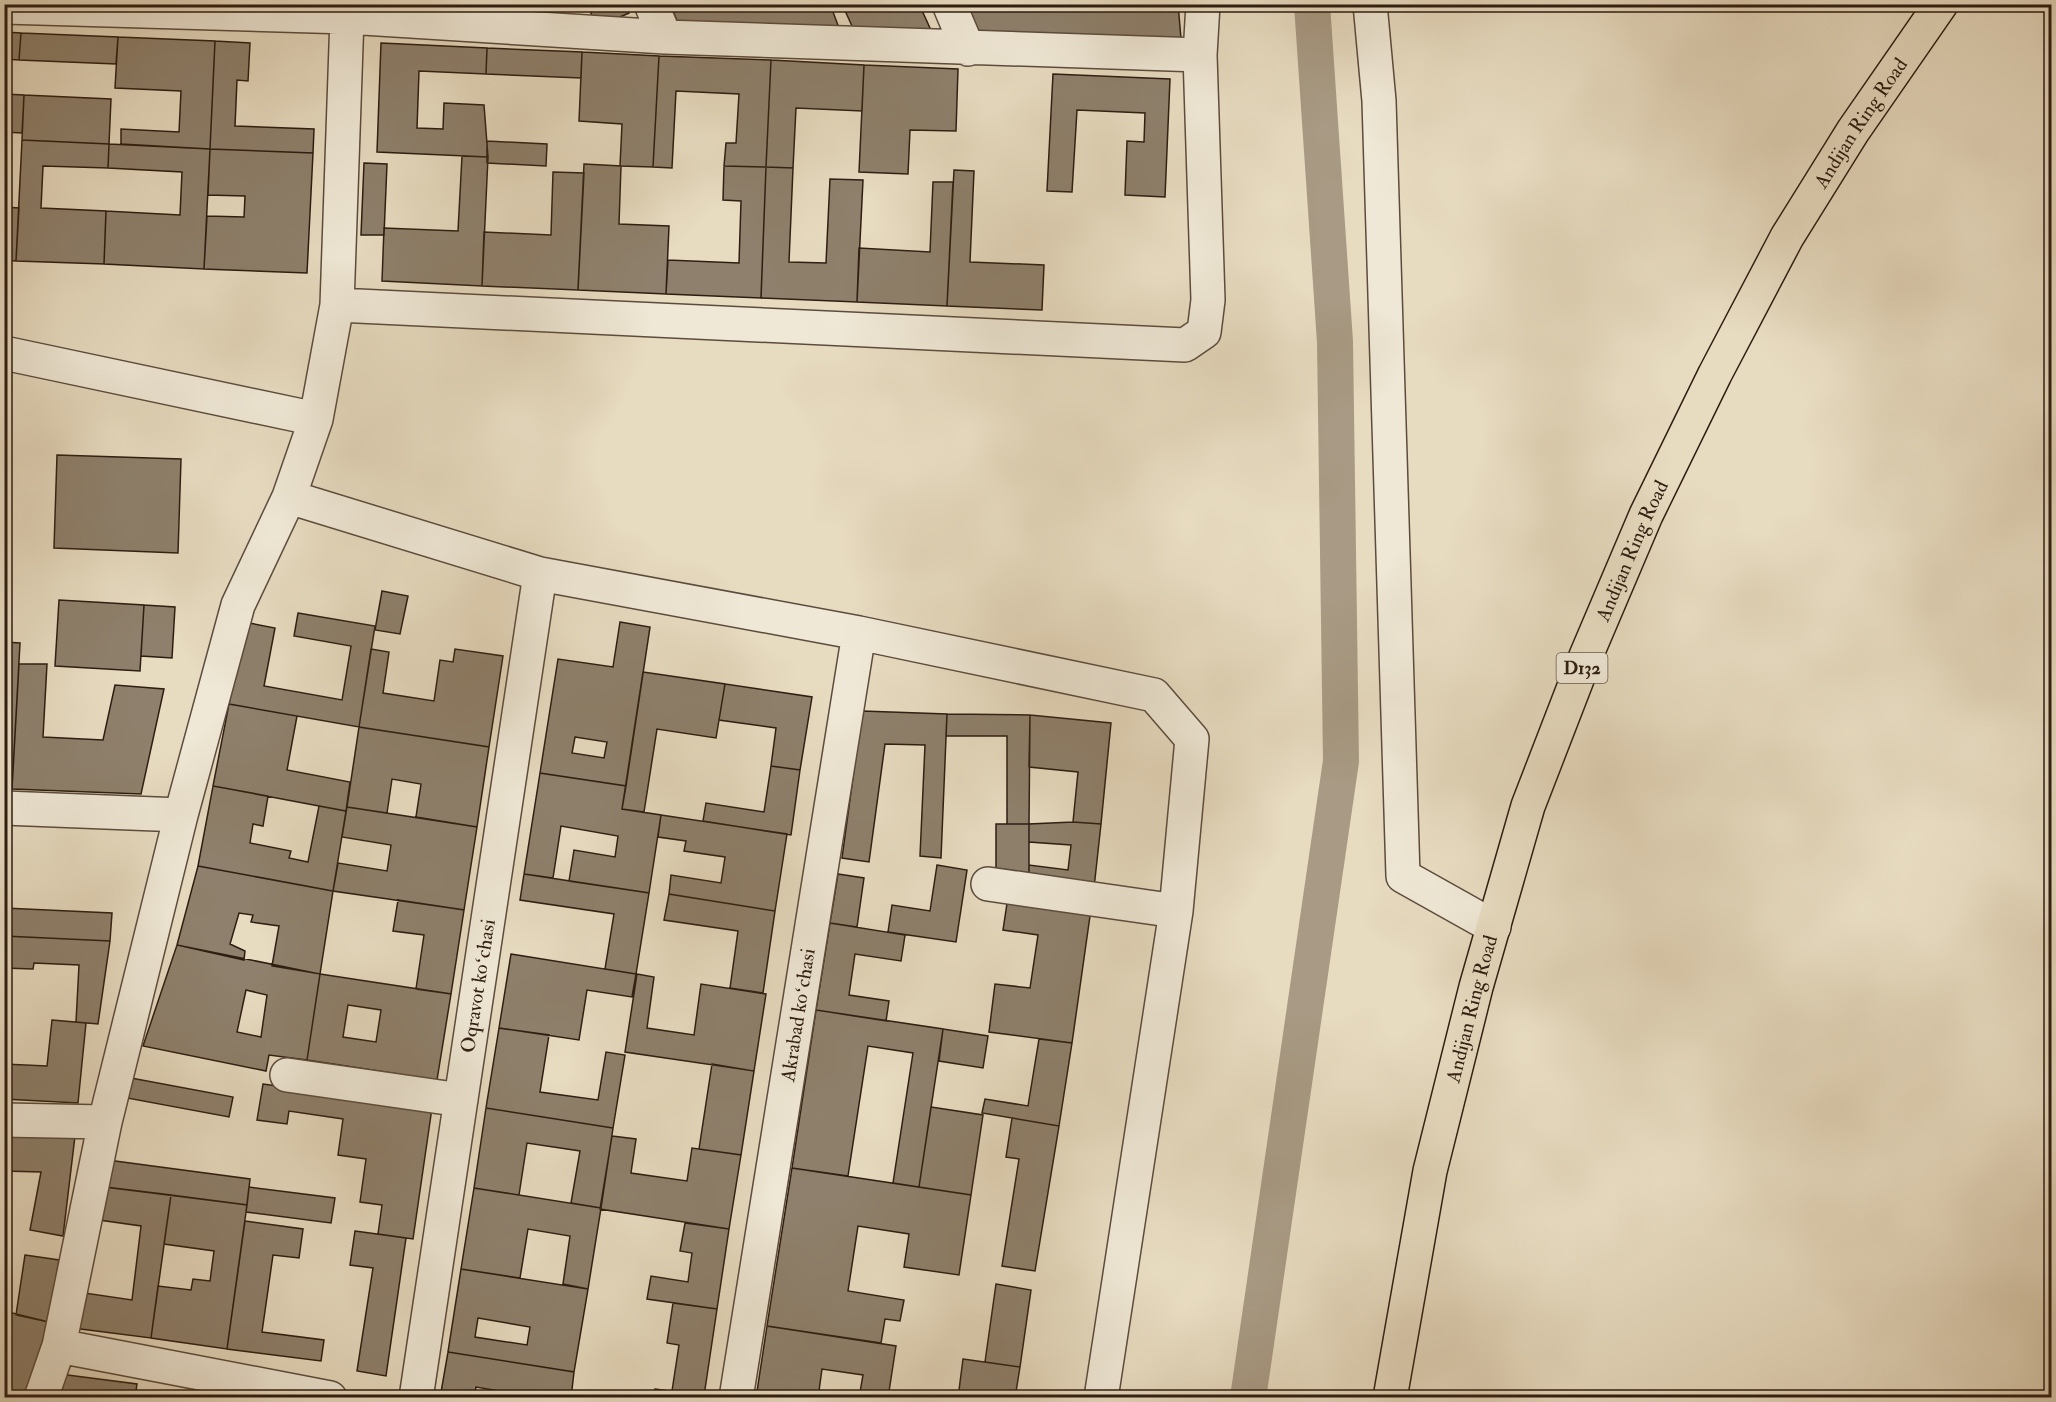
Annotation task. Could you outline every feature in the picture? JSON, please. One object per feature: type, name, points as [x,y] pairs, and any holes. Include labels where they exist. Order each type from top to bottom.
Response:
[{"type":"highway","name":"Andijan Ring Road","points":[[1390,1398],[1430,1172],[1494,927],[1528,806],[1586,656],[1646,515],[1714,375],[1787,237],[1853,132],[1941,4]]},
{"type":"street","points":[[651,4],[665,37]]},
{"type":"street","points":[[949,4],[968,49]]},
{"type":"street","points":[[337,305],[1185,345],[1204,332],[1208,300],[1200,55],[1203,4]]},
{"type":"street","points":[[1370,4],[1379,101],[1403,876],[1494,927]]},
{"type":"street","points":[[18,7],[344,11],[665,37],[968,49],[1200,55]]},
{"type":"street","points":[[41,1398],[59,1346],[105,1122],[181,815],[238,605],[289,497],[316,418],[337,305],[344,11]]},
{"type":"street","points":[[4,353],[316,418]]},
{"type":"street","points":[[289,497],[540,574],[859,633],[1154,695],[1192,739],[1176,911],[1101,1398]]},
{"type":"street","name":"Oqravot koʻchasi","points":[[416,1398],[540,574]]},
{"type":"street","name":"Akrabad koʻchasi","points":[[736,1398],[859,633]]},
{"type":"street","points":[[4,808],[181,815]]},
{"type":"street","points":[[988,884],[1176,911]]},
{"type":"street","points":[[287,1075],[461,1100]]},
{"type":"street","points":[[4,1120],[105,1122]]},
{"type":"street","points":[[59,1346],[330,1398]]},
{"type":"building","points":[[377,4],[506,4],[512,19]]},
{"type":"building","points":[[506,4],[526,4],[533,21],[512,19]]},
{"type":"building","points":[[587,4],[625,4],[629,13],[597,27]]},
{"type":"building","points":[[670,4],[750,4],[751,7],[798,8],[797,4],[830,4],[842,36],[681,30]]},
{"type":"building","points":[[842,4],[919,4],[935,39],[857,37]]},
{"type":"building","points":[[964,4],[1178,4],[1182,50],[981,43]]},
{"type":"building","points":[[4,32],[21,33],[19,60],[4,59]]},
{"type":"building","points":[[21,33],[118,37],[116,64],[19,60]]},
{"type":"building","points":[[118,37],[215,41],[210,149],[121,144],[121,129],[179,132],[181,91],[115,88]]},
{"type":"building","points":[[215,41],[250,43],[248,81],[237,80],[235,126],[314,129],[313,153],[210,149]]},
{"type":"building","points":[[381,43],[487,48],[486,74],[419,71],[417,128],[443,129],[444,103],[484,105],[488,157],[377,152]]},
{"type":"building","points":[[487,48],[582,52],[581,78],[486,74]]},
{"type":"building","points":[[582,52],[659,56],[653,167],[620,166],[622,124],[579,121]]},
{"type":"building","points":[[659,56],[771,60],[766,167],[724,166],[726,143],[736,143],[739,94],[676,91],[672,168],[653,167]]},
{"type":"building","points":[[771,60],[864,65],[862,111],[796,108],[793,168],[766,167]]},
{"type":"building","points":[[864,65],[958,69],[956,131],[910,130],[908,174],[859,172]]},
{"type":"building","points":[[1053,74],[1170,79],[1165,197],[1125,195],[1127,141],[1144,142],[1145,113],[1077,110],[1072,192],[1047,191]]},
{"type":"building","points":[[4,94],[24,95],[22,133],[4,132]]},
{"type":"building","points":[[24,95],[111,99],[109,144],[22,140]]},
{"type":"building","points":[[22,140],[109,144],[108,168],[43,166],[41,208],[106,211],[104,264],[16,261]]},
{"type":"building","points":[[487,141],[547,144],[546,166],[487,163]]},
{"type":"building","points":[[109,144],[210,149],[204,269],[104,264],[106,211],[180,215],[182,172],[108,168]]},
{"type":"building","points":[[210,149],[313,153],[307,273],[204,269],[207,216],[244,217],[245,196],[208,195]]},
{"type":"building","points":[[462,156],[488,157],[482,286],[382,281],[384,228],[458,231]]},
{"type":"building","points":[[364,163],[387,164],[384,235],[361,235]]},
{"type":"building","points":[[584,164],[621,166],[619,224],[669,226],[666,294],[578,290]]},
{"type":"building","points":[[724,166],[766,167],[761,298],[666,294],[668,260],[739,263],[741,201],[723,200]]},
{"type":"building","points":[[766,167],[793,168],[789,262],[826,263],[830,179],[863,180],[857,302],[761,298]]},
{"type":"building","points":[[954,170],[974,171],[970,262],[1044,265],[1042,310],[947,306]]},
{"type":"building","points":[[553,172],[584,173],[578,290],[482,286],[484,232],[551,235]]},
{"type":"building","points":[[933,182],[953,182],[947,306],[857,302],[859,248],[930,252]]},
{"type":"building","points":[[4,207],[19,208],[16,261],[4,260]]},
{"type":"building","points":[[57,455],[181,459],[178,553],[54,548]]},
{"type":"building","points":[[382,591],[408,596],[400,634],[375,630]]},
{"type":"building","points":[[59,600],[144,605],[140,671],[55,666]]},
{"type":"building","points":[[144,605],[175,607],[172,658],[141,656]]},
{"type":"building","points":[[298,613],[375,626],[359,727],[229,704],[244,622],[275,628],[264,686],[342,700],[351,646],[294,636]]},
{"type":"building","points":[[620,622],[650,627],[626,786],[540,773],[558,659],[613,667]],"holes":[[[575,737],[607,742],[604,758],[572,753]]]},
{"type":"building","points":[[4,642],[20,643],[12,789],[4,789]]},
{"type":"building","points":[[371,649],[389,652],[383,693],[434,701],[440,660],[453,662],[455,649],[503,656],[489,747],[359,727]]},
{"type":"building","points":[[19,664],[47,664],[43,737],[103,740],[115,685],[164,689],[141,794],[12,789]]},
{"type":"building","points":[[643,672],[725,684],[716,738],[657,729],[644,812],[622,809]]},
{"type":"building","points":[[725,684],[812,697],[800,770],[771,766],[776,728],[719,720]]},
{"type":"building","points":[[229,704],[297,716],[287,770],[350,782],[346,811],[213,786]]},
{"type":"building","points":[[862,711],[947,714],[941,858],[920,856],[925,745],[885,744],[869,862],[842,858]]},
{"type":"building","points":[[947,714],[1030,715],[1029,824],[1007,824],[1007,736],[946,736]]},
{"type":"building","points":[[1030,715],[1111,723],[1101,824],[1073,822],[1078,772],[1029,767]]},
{"type":"building","points":[[359,727],[489,747],[477,827],[416,817],[421,784],[392,779],[387,813],[347,807]]},
{"type":"building","points":[[771,766],[800,770],[791,835],[703,821],[706,803],[764,812]]},
{"type":"building","points":[[540,773],[626,786],[622,809],[661,815],[649,893],[569,881],[574,850],[615,857],[618,836],[561,826],[553,878],[524,874]]},
{"type":"building","points":[[213,786],[268,796],[263,826],[253,824],[250,843],[291,851],[289,858],[308,862],[319,806],[346,811],[333,891],[198,866]]},
{"type":"building","points":[[347,807],[477,827],[464,910],[333,891],[338,863],[387,871],[391,845],[342,837]]},
{"type":"building","points":[[661,815],[787,834],[775,911],[669,894],[671,875],[721,883],[725,857],[684,851],[686,841],[658,837]]},
{"type":"building","points":[[1073,822],[1101,824],[1094,888],[1029,882],[1029,865],[1068,870],[1071,845],[1029,842],[1029,824]]},
{"type":"building","points":[[996,824],[1029,824],[1029,882],[996,877]]},
{"type":"building","points":[[937,865],[967,870],[956,942],[888,932],[892,905],[930,911]]},
{"type":"building","points":[[198,866],[333,891],[320,974],[272,966],[279,926],[251,922],[253,915],[239,913],[230,944],[245,951],[244,960],[177,945]]},
{"type":"building","points":[[524,874],[649,893],[636,974],[605,969],[614,914],[520,900]]},
{"type":"building","points":[[838,874],[864,878],[857,927],[830,923]]},
{"type":"building","points":[[669,894],[775,911],[763,993],[730,988],[738,931],[664,920]]},
{"type":"building","points":[[1008,897],[1091,909],[1072,1043],[989,1032],[995,984],[1030,988],[1038,935],[1003,930]]},
{"type":"building","points":[[398,900],[464,910],[451,994],[416,989],[424,935],[393,931]]},
{"type":"building","points":[[4,908],[112,913],[110,941],[4,936]]},
{"type":"building","points":[[830,923],[905,935],[901,961],[855,954],[849,995],[889,1001],[886,1021],[816,1010]]},
{"type":"building","points":[[4,936],[110,941],[98,1024],[76,1022],[79,965],[34,963],[33,969],[4,968]]},
{"type":"building","points":[[177,945],[320,974],[307,1060],[269,1055],[266,1071],[143,1046]],"holes":[[[246,990],[267,995],[261,1037],[237,1032]]]},
{"type":"building","points":[[511,954],[636,974],[632,997],[587,990],[579,1040],[499,1028]]},
{"type":"building","points":[[320,974],[451,994],[437,1080],[307,1060]],"holes":[[[348,1005],[381,1010],[376,1042],[343,1037]]]},
{"type":"building","points":[[637,974],[654,977],[647,1028],[694,1035],[701,984],[766,994],[754,1071],[625,1052]]},
{"type":"building","points":[[816,1010],[943,1029],[919,1187],[893,1183],[913,1053],[868,1046],[848,1176],[792,1168]]},
{"type":"building","points":[[52,1020],[86,1023],[78,1103],[4,1099],[4,1064],[47,1066]]},
{"type":"building","points":[[499,1028],[549,1035],[540,1092],[598,1100],[606,1052],[625,1055],[613,1128],[486,1108]]},
{"type":"building","points":[[943,1029],[988,1036],[983,1068],[939,1061]]},
{"type":"building","points":[[1039,1039],[1072,1043],[1059,1126],[982,1113],[985,1099],[1028,1106]]},
{"type":"building","points":[[712,1064],[754,1071],[741,1155],[699,1149]]},
{"type":"building","points":[[131,1078],[233,1097],[229,1117],[127,1098]]},
{"type":"building","points":[[263,1084],[432,1108],[413,1239],[378,1234],[382,1205],[360,1202],[366,1159],[338,1155],[343,1119],[289,1111],[287,1124],[257,1120]]},
{"type":"building","points":[[931,1107],[983,1115],[971,1195],[919,1187]]},
{"type":"building","points":[[486,1108],[613,1128],[601,1208],[571,1203],[580,1151],[527,1143],[519,1195],[474,1188]]},
{"type":"building","points":[[1012,1118],[1059,1126],[1035,1271],[1002,1266],[1019,1159],[1006,1157]]},
{"type":"building","points":[[4,1134],[75,1136],[63,1236],[30,1230],[41,1172],[4,1171]]},
{"type":"building","points":[[612,1136],[636,1139],[631,1173],[687,1181],[692,1148],[741,1155],[729,1229],[600,1209]]},
{"type":"building","points":[[100,1159],[250,1179],[247,1205],[97,1186]]},
{"type":"building","points":[[792,1168],[971,1195],[959,1275],[904,1267],[909,1234],[858,1226],[848,1291],[904,1300],[900,1321],[885,1319],[881,1343],[767,1326]]},
{"type":"building","points":[[97,1186],[171,1195],[151,1338],[73,1328],[78,1292],[132,1300],[141,1226],[92,1219]]},
{"type":"building","points":[[249,1187],[335,1198],[331,1223],[246,1212]]},
{"type":"building","points":[[474,1188],[601,1208],[588,1289],[563,1284],[570,1236],[528,1229],[520,1278],[461,1269]]},
{"type":"building","points":[[171,1195],[247,1205],[227,1349],[151,1338],[158,1286],[191,1290],[193,1279],[210,1281],[214,1251],[164,1244]]},
{"type":"building","points":[[245,1221],[303,1229],[299,1258],[273,1255],[262,1332],[324,1340],[321,1361],[227,1349]]},
{"type":"building","points":[[685,1223],[729,1229],[717,1309],[647,1299],[651,1276],[688,1282],[692,1253],[680,1251]]},
{"type":"building","points":[[355,1231],[406,1238],[386,1376],[357,1371],[373,1268],[350,1265]]},
{"type":"building","points":[[25,1255],[59,1260],[49,1322],[16,1315]]},
{"type":"building","points":[[461,1269],[588,1289],[574,1372],[448,1352]],"holes":[[[478,1318],[530,1327],[527,1345],[475,1337]]]},
{"type":"building","points":[[996,1284],[1031,1290],[1020,1367],[985,1362]]},
{"type":"building","points":[[673,1303],[717,1309],[704,1396],[672,1391],[679,1345],[667,1343]]},
{"type":"building","points":[[4,1311],[49,1322],[24,1398],[4,1398]]},
{"type":"building","points":[[767,1326],[896,1346],[888,1398],[859,1398],[863,1375],[822,1369],[818,1398],[756,1398]]},
{"type":"building","points":[[448,1352],[574,1372],[571,1398],[542,1398],[476,1387],[474,1398],[440,1398]]},
{"type":"building","points":[[963,1359],[1020,1367],[1015,1398],[958,1398]]},
{"type":"building","points":[[52,1373],[137,1384],[135,1398],[47,1398]]},
{"type":"building","points":[[655,1389],[704,1396],[704,1398],[654,1398]]},
{"type":"building","points":[[136,1393],[168,1398],[135,1398]]},
{"type":"waterway","points":[[1248,1398],[1341,761],[1335,342],[1312,4]]}]
